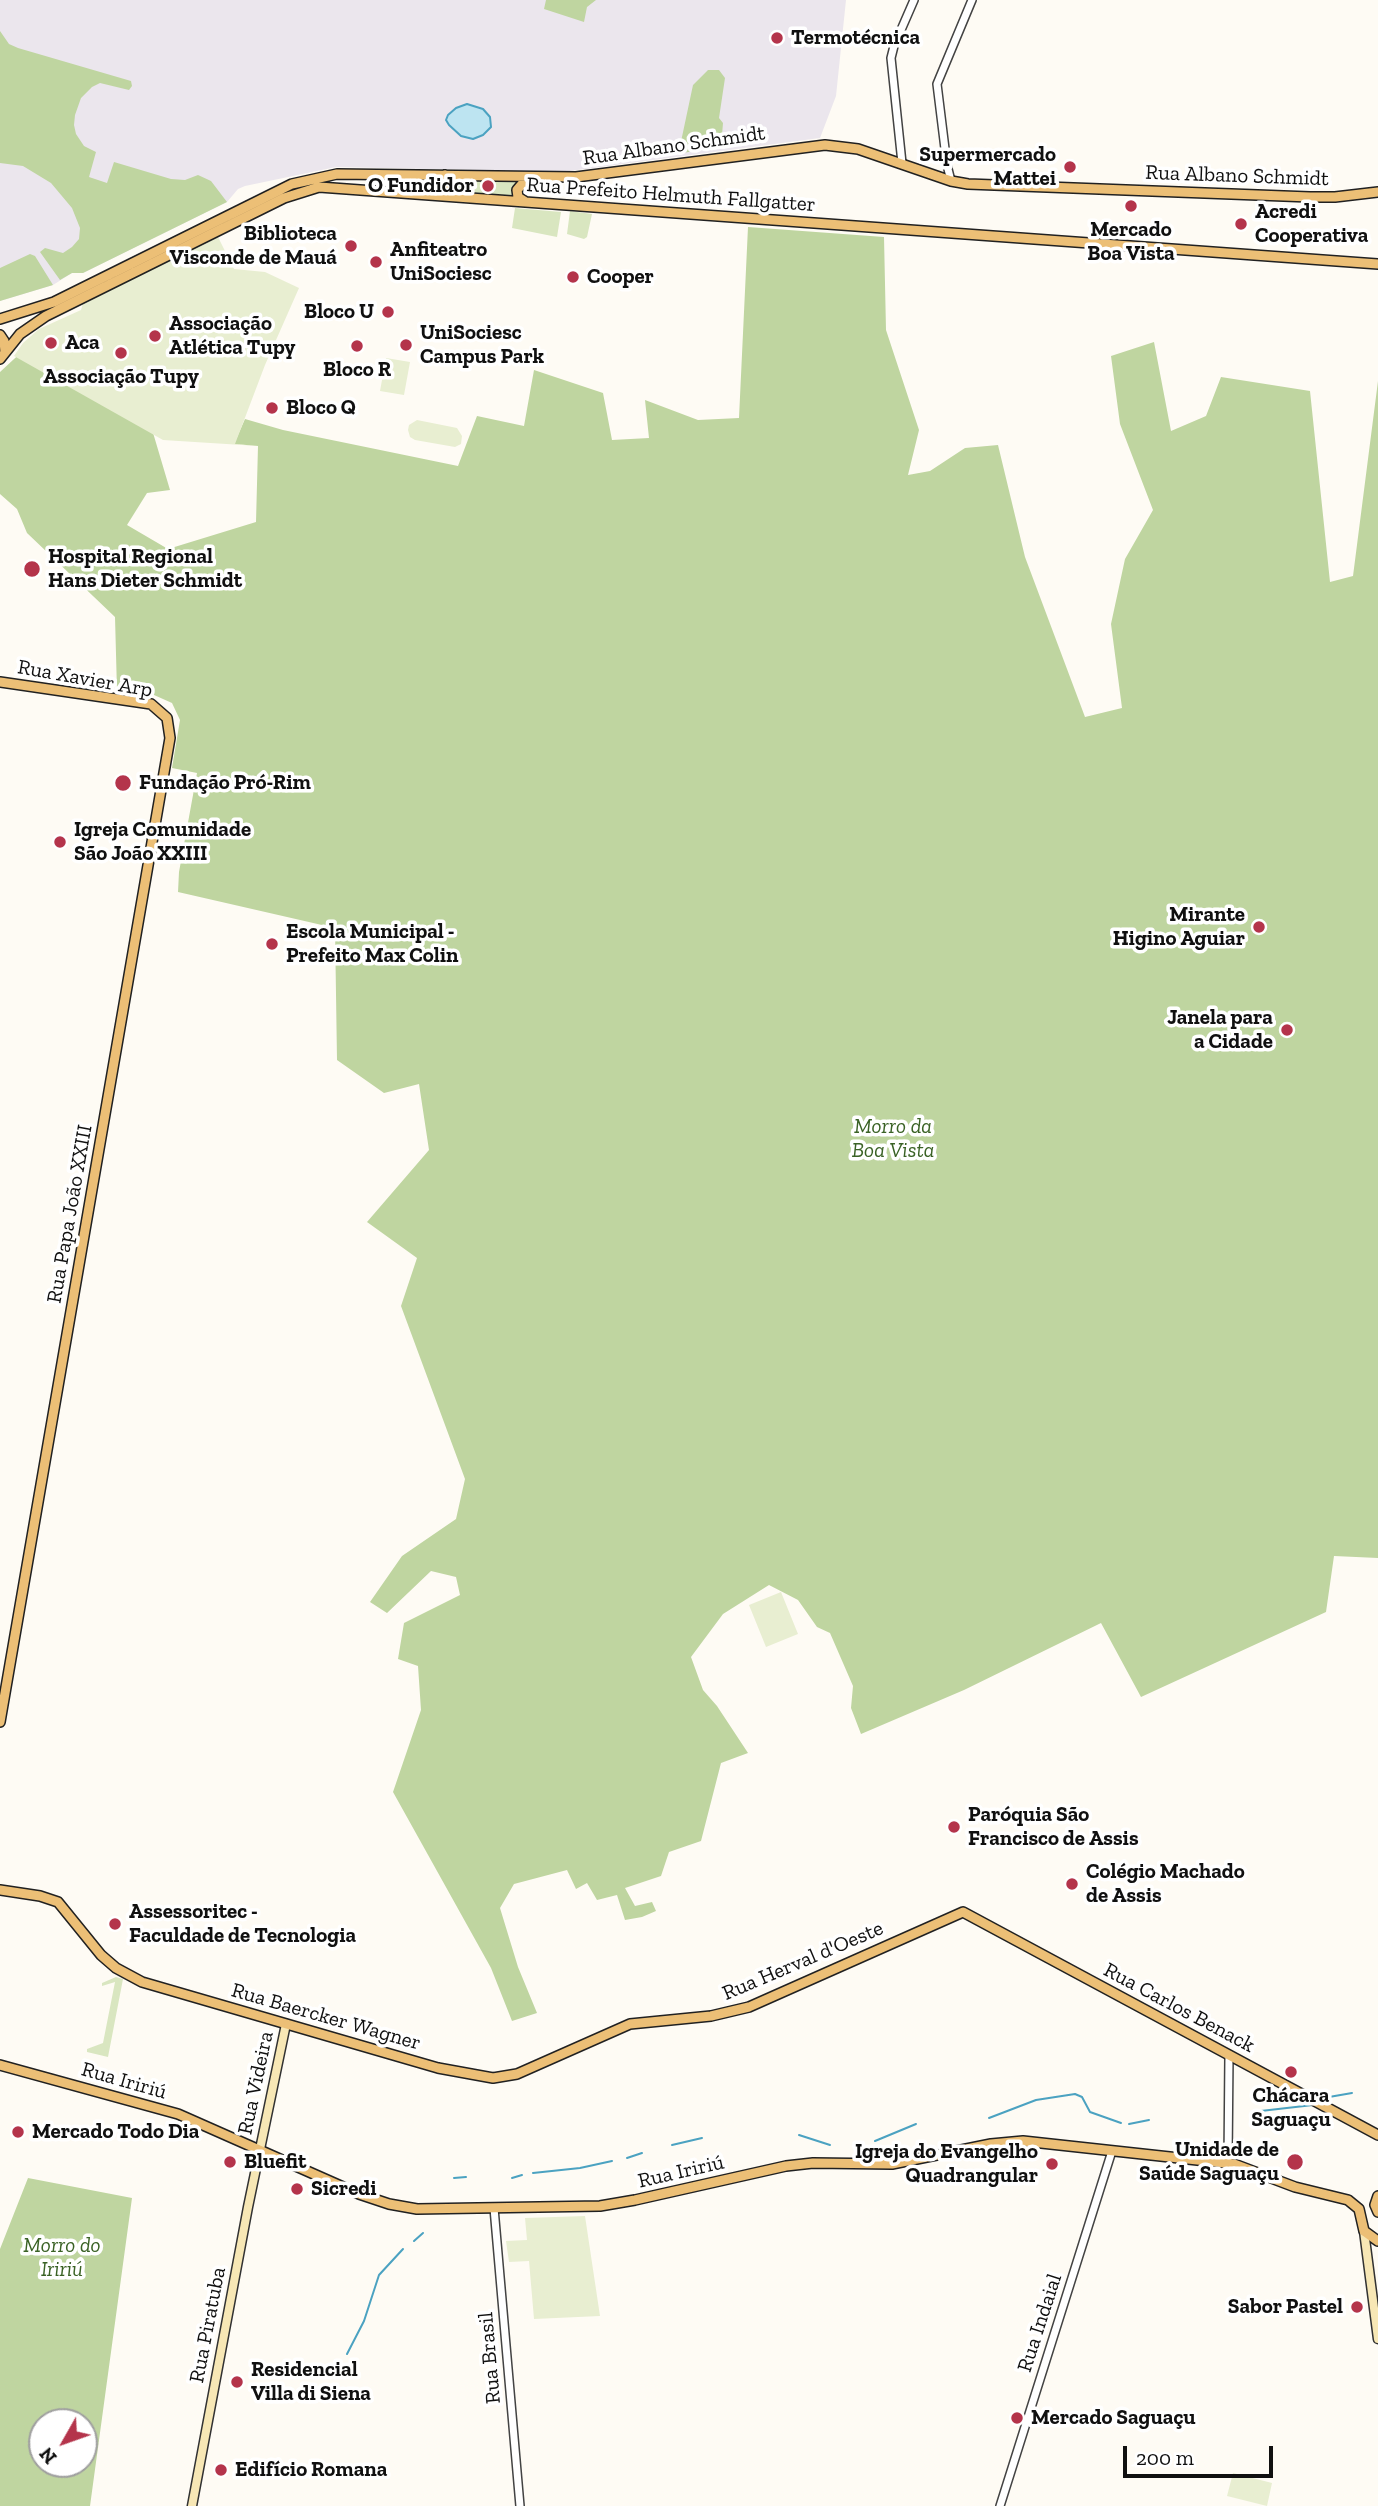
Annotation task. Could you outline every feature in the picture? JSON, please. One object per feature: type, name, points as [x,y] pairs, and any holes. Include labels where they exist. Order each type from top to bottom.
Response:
[{"type":"main road","name":"Rua Albano Schmidt","points":[[0,319],[54,302],[300,182],[349,173],[585,176],[825,145],[858,149],[951,181],[979,184],[1310,197],[1378,192]]},
{"type":"main road","points":[[445,174],[447,196]]},
{"type":"main road","points":[[526,202],[518,197],[518,187],[529,179],[542,177]]},
{"type":"main road","name":"Rua Prefeito Helmuth Fallgatter","points":[[3,356],[26,329],[46,316],[294,193],[319,187],[1378,264]]},
{"type":"main road","points":[[0,335],[6,346],[3,356]]},
{"type":"main road","name":"Rua Xavier Arp","points":[[0,682],[145,702],[163,713]]},
{"type":"main road","name":"Rua Papa João XXIII","points":[[0,1722],[170,738],[169,725],[163,713]]},
{"type":"main road","name":"Rua Baercker Wagner","points":[[0,1890],[40,1896],[58,1902],[108,1962],[125,1974],[151,1985],[450,2071],[493,2078]]},
{"type":"main road","name":"Rua Carlos Benack","points":[[963,1912],[1378,2135]]},
{"type":"main road","name":"Rua Herval d'Oeste","points":[[493,2078],[517,2074],[630,2024],[711,2016],[749,2007],[963,1912]]},
{"type":"main road","name":"Rua Videira","points":[[260,2150],[286,2024]]},
{"type":"main road","name":"Rua Iririú","points":[[0,2064],[178,2115],[359,2194],[389,2204],[426,2209],[612,2204],[786,2166],[813,2163],[892,2164],[1013,2142],[1228,2162],[1295,2187],[1348,2200],[1359,2210],[1364,2231]]},
{"type":"main road","name":"Rua Piratuba","points":[[192,2506],[260,2150]]},
{"type":"main road","points":[[1378,2196],[1375,2205],[1378,2212]]},
{"type":"main road","points":[[1364,2231],[1378,2242],[1367,2259]]},
{"type":"main road","points":[[1364,2231],[1378,2339]]},
{"type":"street","points":[[902,163],[891,58],[914,0]]},
{"type":"street","points":[[951,181],[937,84],[972,0]]},
{"type":"street","points":[[1228,2162],[1229,2054]]},
{"type":"street","name":"Rua Indaial","points":[[1000,2506],[1112,2151]]},
{"type":"street","name":"Rua Brasil","points":[[494,2208],[520,2506]]},
{"type":"shaded area","points":[[0,0],[846,0],[836,96],[820,138],[562,172],[336,167],[245,186],[238,189],[227,202],[83,273],[72,273],[53,285],[0,301]]},
{"type":"green space","points":[[546,0],[596,0],[587,7],[584,22],[544,9]]},
{"type":"green space","points":[[0,31],[9,44],[18,48],[131,81],[129,90],[100,83],[81,98],[74,125],[84,146],[96,152],[89,177],[107,183],[114,162],[171,179],[185,180],[198,175],[211,181],[227,202],[83,273],[72,273],[60,280],[40,252],[45,248],[63,253],[79,239],[80,228],[72,208],[51,183],[23,166],[0,163]]},
{"type":"green space","points":[[708,70],[719,70],[725,78],[719,118],[723,123],[721,147],[682,153],[679,151],[693,85]]},
{"type":"green space","points":[[449,178],[522,179],[515,187],[517,198],[452,192],[447,185]]},
{"type":"green space","points":[[515,208],[561,212],[557,237],[512,228]]},
{"type":"green space","points":[[570,211],[592,214],[587,237],[584,239],[567,234]]},
{"type":"green space","name":"Morro da Boa Vista","points":[[748,227],[884,237],[886,330],[919,430],[908,475],[930,471],[965,448],[998,445],[1025,557],[1085,717],[1122,708],[1111,624],[1125,559],[1153,510],[1120,424],[1111,356],[1154,342],[1171,431],[1206,416],[1221,377],[1310,391],[1330,582],[1353,576],[1378,381],[1378,1558],[1334,1556],[1326,1612],[1141,1697],[1101,1623],[964,1690],[861,1734],[851,1708],[853,1686],[830,1633],[817,1627],[798,1600],[769,1585],[723,1614],[691,1657],[703,1690],[748,1753],[721,1763],[701,1841],[669,1852],[661,1876],[625,1888],[635,1906],[652,1902],[656,1911],[642,1917],[625,1920],[617,1895],[597,1900],[587,1883],[576,1889],[567,1870],[514,1884],[500,1908],[518,1967],[537,2013],[512,2021],[491,1968],[393,1792],[421,1710],[418,1666],[398,1659],[404,1623],[460,1595],[456,1577],[431,1571],[387,1613],[370,1602],[402,1556],[456,1519],[465,1479],[401,1306],[417,1258],[367,1222],[429,1150],[419,1084],[384,1093],[337,1060],[335,928],[178,892],[179,872],[197,773],[172,768],[180,720],[172,703],[154,695],[117,691],[115,617],[27,533],[17,509],[0,494],[0,372],[27,347],[151,426],[170,490],[147,493],[127,525],[168,549],[256,522],[258,446],[234,444],[245,419],[283,430],[458,466],[477,416],[524,426],[534,370],[603,393],[612,440],[649,438],[645,400],[698,420],[739,418]]},
{"type":"green space","name":"Associação Atlética Tupy","points":[[218,237],[234,269],[265,272],[299,288],[265,365],[235,444],[258,446],[163,440],[14,356],[23,343],[39,329],[81,310],[83,303]]},
{"type":"green space","points":[[30,254],[35,256],[53,285],[0,301],[0,268]]},
{"type":"green space","points":[[386,358],[410,362],[404,395],[380,391]]},
{"type":"green space","points":[[417,420],[457,428],[462,436],[461,444],[455,447],[415,440],[410,437],[408,430],[409,425]]},
{"type":"green space","points":[[781,1592],[798,1634],[766,1647],[749,1605]]},
{"type":"green space","points":[[116,1977],[123,1979],[108,2057],[87,2052],[87,2049],[103,2043],[115,1982],[102,1986],[102,1983]]},
{"type":"green space","name":"Morro do Iririú","points":[[28,2178],[132,2198],[98,2447],[98,2408],[28,2408],[28,2478],[94,2478],[90,2506],[0,2506],[0,2249]]},
{"type":"green space","points":[[585,2216],[600,2316],[534,2319],[529,2261],[509,2262],[506,2241],[527,2240],[525,2218]]},
{"type":"green space","points":[[1233,2473],[1272,2483],[1267,2506],[1227,2496]]},
{"type":"water","points":[[467,104],[483,109],[490,117],[491,127],[483,135],[473,139],[461,136],[446,120],[456,108]]},
{"type":"waterway","points":[[1329,2097],[1352,2093]]},
{"type":"waterway","points":[[989,2118],[1036,2100],[1075,2094],[1082,2097],[1090,2112],[1121,2123]]},
{"type":"waterway","points":[[1252,2112],[1313,2105]]},
{"type":"waterway","points":[[1129,2124],[1149,2120]]},
{"type":"waterway","points":[[875,2141],[916,2124]]},
{"type":"waterway","points":[[799,2135],[830,2145]]},
{"type":"waterway","points":[[672,2145],[702,2138]]},
{"type":"waterway","points":[[627,2158],[642,2153]]},
{"type":"waterway","points":[[533,2173],[580,2168],[612,2161]]},
{"type":"waterway","points":[[512,2178],[522,2175]]},
{"type":"waterway","points":[[454,2178],[466,2177]]},
{"type":"waterway","points":[[414,2241],[423,2233]]},
{"type":"waterway","points":[[347,2354],[364,2321],[379,2275],[403,2249]]},
{"type":"place","name":"Termotécnica","points":[[777,38]]},
{"type":"place","name":"Supermercado Mattei","points":[[1070,167]]},
{"type":"place","name":"O Fundidor","points":[[488,186]]},
{"type":"place","name":"Mercado Boa Vista","points":[[1131,206]]},
{"type":"place","name":"Acredi Cooperativa","points":[[1241,224]]},
{"type":"place","name":"Biblioteca Visconde de Mauá","points":[[351,246]]},
{"type":"place","name":"Anfiteatro UniSociesc","points":[[376,262]]},
{"type":"place","name":"Cooper","points":[[573,277]]},
{"type":"place","name":"Bloco U","points":[[388,312]]},
{"type":"place","name":"Associação Atlética Tupy","points":[[155,336]]},
{"type":"place","name":"Aca","points":[[51,343]]},
{"type":"place","name":"UniSociesc Campus Park","points":[[406,345]]},
{"type":"place","name":"Bloco R","points":[[357,346]]},
{"type":"place","name":"Associação Tupy","points":[[121,353]]},
{"type":"place","name":"Bloco Q","points":[[272,408]]},
{"type":"place","name":"Hospital Regional Hans Dieter Schmidt","points":[[32,569]]},
{"type":"place","name":"Fundação Pró-Rim","points":[[123,783]]},
{"type":"place","name":"Igreja Comunidade São João XXIII","points":[[60,842]]},
{"type":"place","name":"Mirante Higino Aguiar","points":[[1259,927]]},
{"type":"place","name":"Escola Municipal - Prefeito Max Colin","points":[[272,944]]},
{"type":"place","name":"Janela para a Cidade","points":[[1287,1030]]},
{"type":"place","name":"Paróquia São Francisco de Assis","points":[[954,1827]]},
{"type":"place","name":"Colégio Machado de Assis","points":[[1072,1884]]},
{"type":"place","name":"Assessoritec - Faculdade de Tecnologia","points":[[115,1924]]},
{"type":"place","name":"Chácara Saguaçu","points":[[1291,2072]]},
{"type":"place","name":"Mercado Todo Dia","points":[[18,2132]]},
{"type":"place","name":"Bluefit","points":[[230,2162]]},
{"type":"place","name":"Unidade de Saúde Saguaçu","points":[[1295,2162]]},
{"type":"place","name":"Igreja do Evangelho Quadrangular","points":[[1052,2164]]},
{"type":"place","name":"Sicredi","points":[[297,2189]]},
{"type":"place","name":"Sabor Pastel","points":[[1357,2307]]},
{"type":"place","name":"Residencial Villa di Siena","points":[[237,2382]]},
{"type":"place","name":"Mercado Saguaçu","points":[[1017,2418]]},
{"type":"place","name":"Edifício Romana","points":[[221,2470]]}]
